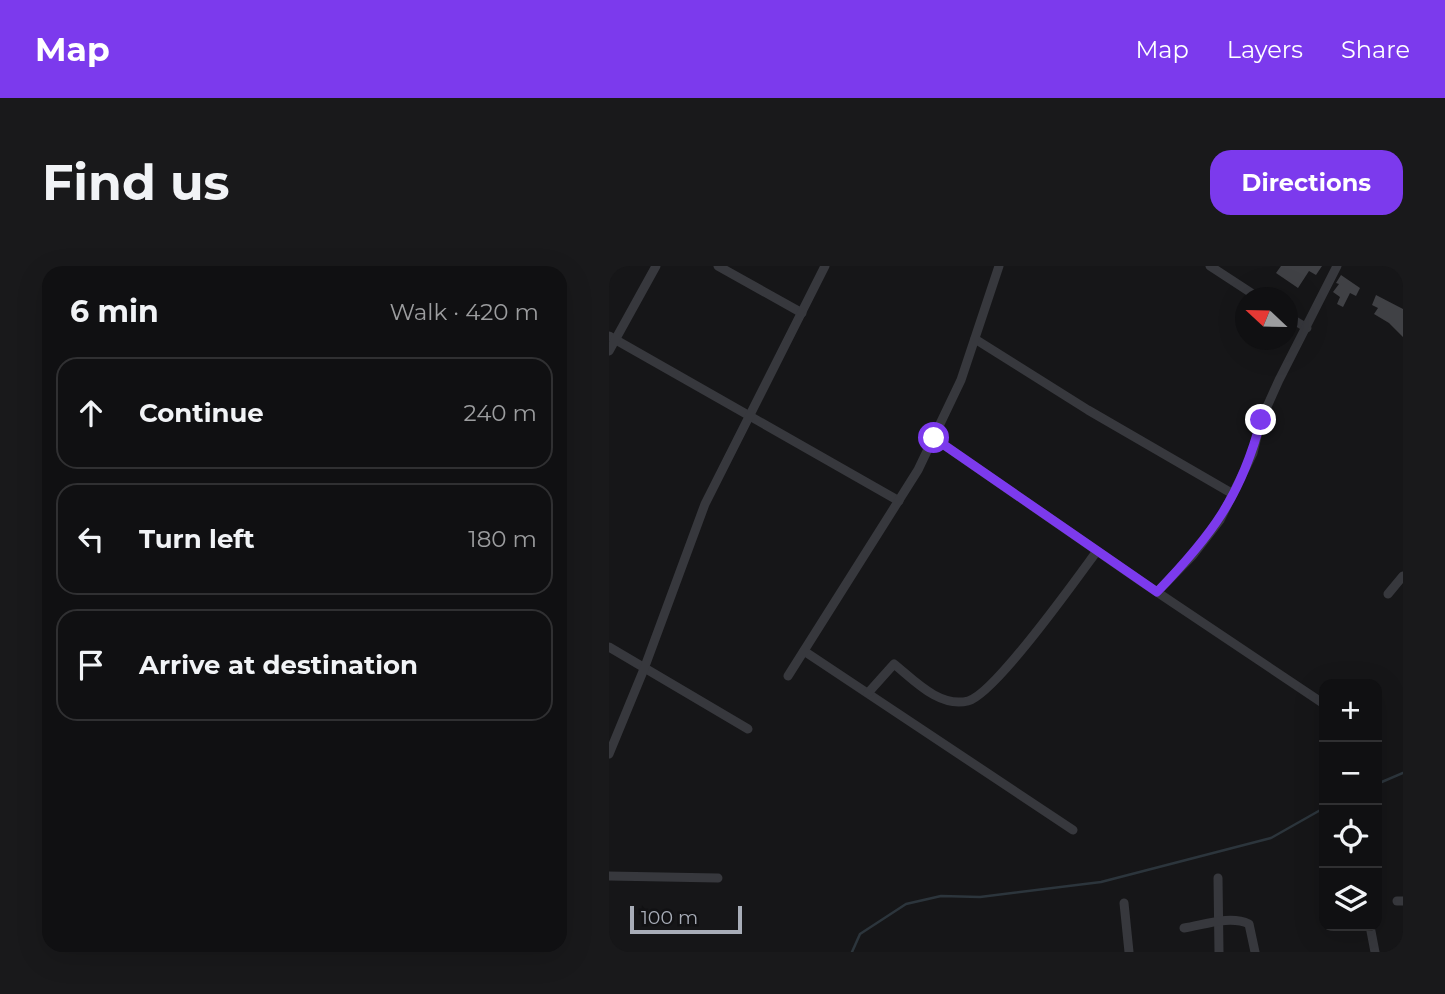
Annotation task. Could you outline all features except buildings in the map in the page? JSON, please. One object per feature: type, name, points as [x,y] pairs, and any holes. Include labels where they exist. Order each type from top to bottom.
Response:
[{"type":"street","points":[[609,351],[613,338],[656,266]]},
{"type":"street","points":[[718,266],[802,313]]},
{"type":"street","points":[[609,754],[644,669],[705,504],[825,266]]},
{"type":"street","points":[[788,677],[918,470],[961,380],[999,266]]},
{"type":"street","points":[[1210,266],[1242,287]]},
{"type":"street","points":[[1157,592],[1220,520],[1252,453],[1261,420],[1279,380],[1337,266]]},
{"type":"street","points":[[1298,323],[1307,328]]},
{"type":"street","points":[[613,338],[899,501]]},
{"type":"street","points":[[975,339],[1088,410],[1233,494]]},
{"type":"street","points":[[934,438],[1319,701]]},
{"type":"street","points":[[867,693],[894,664],[931,694],[952,701],[969,701],[986,689],[1033,636],[1097,551]]},
{"type":"street","points":[[1388,594],[1403,576]]},
{"type":"street","points":[[609,647],[748,729]]},
{"type":"street","points":[[804,651],[1073,830]]},
{"type":"street","points":[[609,876],[718,878]]},
{"type":"street","points":[[1218,878],[1219,952]]},
{"type":"street","points":[[1123,903],[1129,952]]},
{"type":"street","points":[[1184,928],[1233,919],[1249,924],[1255,952]]},
{"type":"street","points":[[1371,931],[1375,952]]},
{"type":"waterway","points":[[1382,782],[1403,773]]},
{"type":"waterway","points":[[852,952],[860,934],[906,904],[941,896],[980,897],[1101,882],[1271,838],[1319,811]]},
{"type":"route","points":[[934,438],[1157,592],[1193,555],[1220,520],[1252,453],[1261,420]]}]
